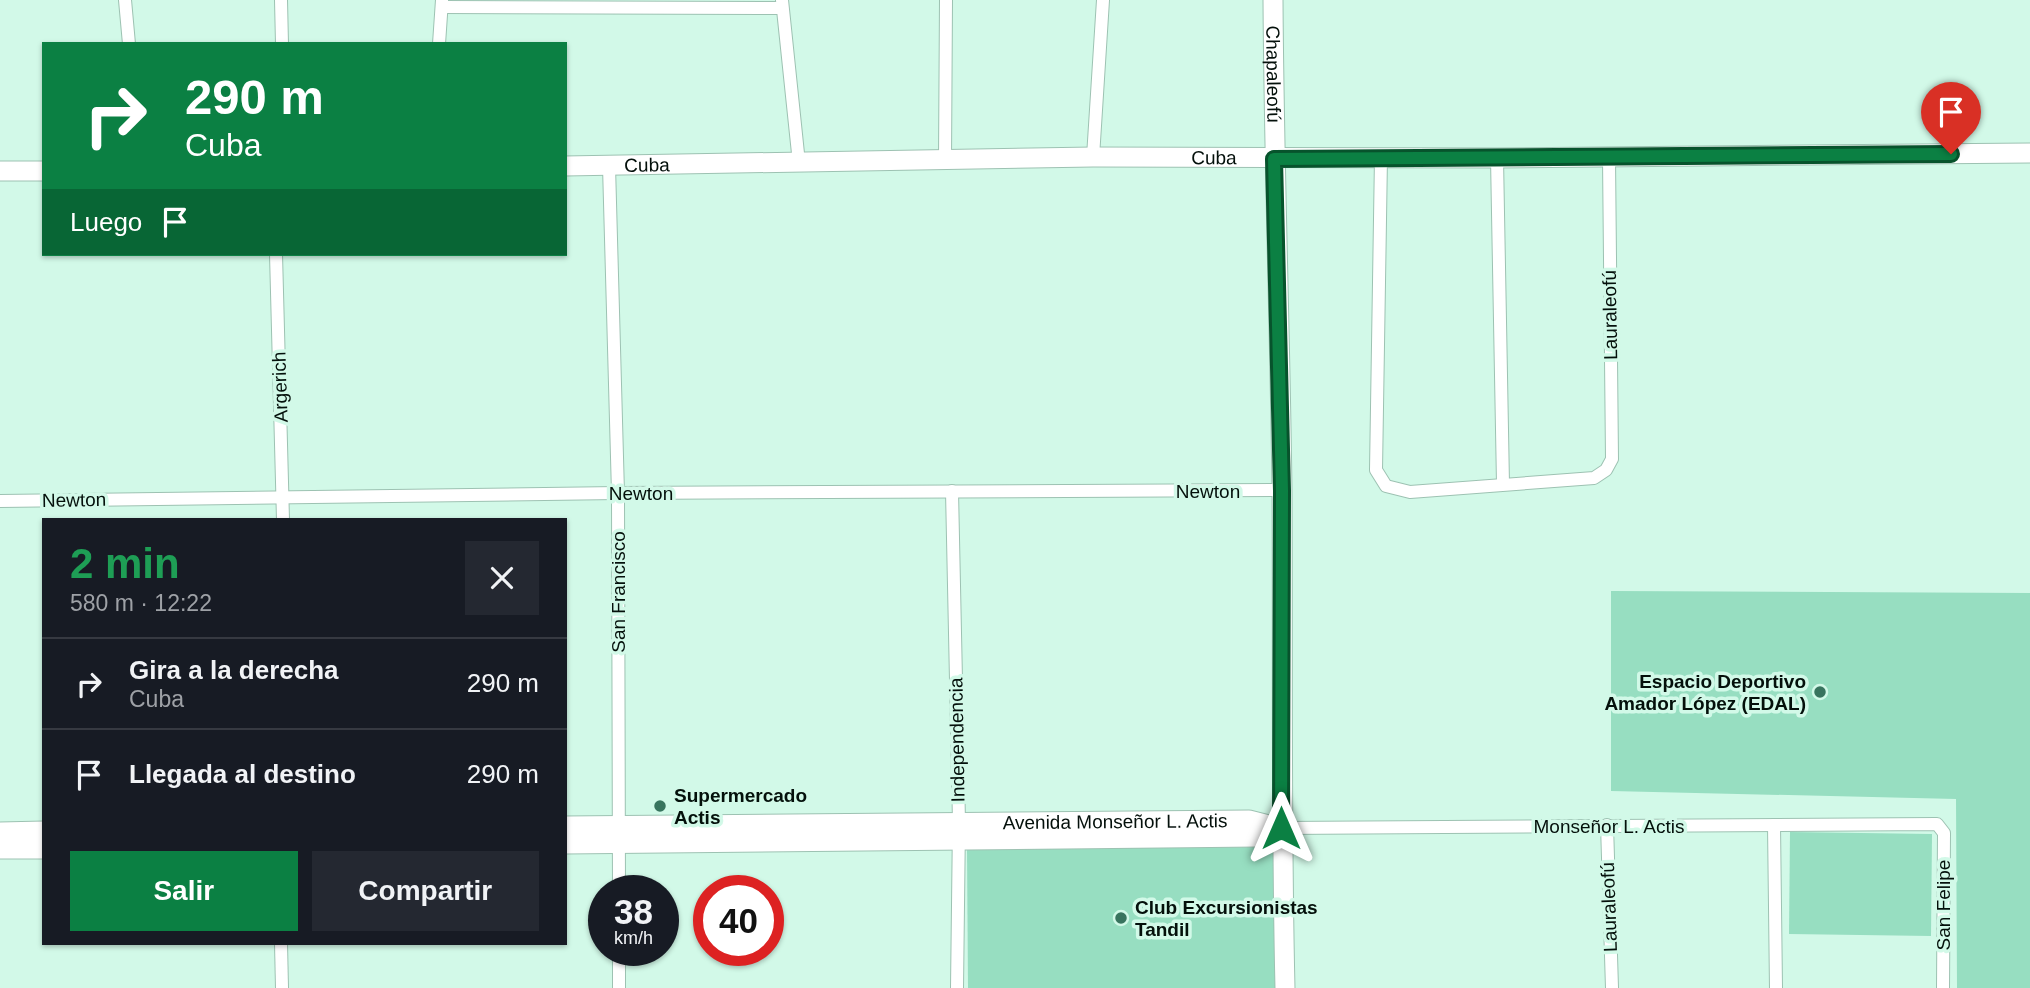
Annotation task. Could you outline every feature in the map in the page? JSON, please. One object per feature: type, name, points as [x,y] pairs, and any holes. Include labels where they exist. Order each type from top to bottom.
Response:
[{"type":"street","points":[[125,0],[129,42]]},
{"type":"street","points":[[281,0],[282,42]]},
{"type":"street","points":[[946,0],[946,160]]},
{"type":"street","points":[[1093,157],[1104,0]]},
{"type":"street","name":"Chapaleofú","points":[[1273,0],[1282,491],[1281,828],[1286,988]]},
{"type":"street","points":[[439,42],[442,4],[782,4],[799,163]]},
{"type":"street","name":"Cuba","points":[[567,166],[1093,157],[1609,158],[2030,153]]},
{"type":"street","points":[[1381,157],[1376,470],[1386,486],[1410,492],[1503,484],[1497,158]]},
{"type":"street","name":"Lauraleofú","points":[[1503,484],[1594,478],[1606,470],[1612,458],[1609,158]]},
{"type":"street","name":"San Francisco","points":[[609,166],[618,493],[619,875]]},
{"type":"street","points":[[0,172],[42,171]]},
{"type":"street","name":"Argerich","points":[[276,256],[283,518]]},
{"type":"street","name":"Independencia","points":[[951,491],[959,832],[957,988]]},
{"type":"street","name":"Newton","points":[[0,501],[618,493],[1282,491]]},
{"type":"street","name":"Avenida Monseñor L. Actis","points":[[567,826],[619,834],[959,832],[1249,820],[1281,828]]},
{"type":"street","name":"Monseñor L. Actis","points":[[1281,828],[1937,824]]},
{"type":"street","name":"San Felipe","points":[[1937,824],[1944,833],[1943,988]]},
{"type":"street","name":"Lauraleofú","points":[[1607,825],[1612,988]]},
{"type":"street","points":[[1774,825],[1776,988]]},
{"type":"street","points":[[0,832],[42,831]]},
{"type":"street","name":"Avenida Monseñor L. Actis","points":[[567,844],[619,834]]},
{"type":"street","points":[[0,849],[42,849]]},
{"type":"street","points":[[281,945],[282,988]]},
{"type":"street","points":[[619,966],[619,988]]},
{"type":"green space","name":"Espacio Deportivo Amador López (EDAL)","points":[[1611,591],[2030,593],[2030,988],[1957,988],[1956,799],[1611,791]]},
{"type":"green space","points":[[1790,832],[1932,834],[1931,936],[1789,934]]},
{"type":"green space","name":"Club Excursionistas Tandil","points":[[1274,847],[1275,988],[968,988],[967,849]]},
{"type":"place","name":"Espacio Deportivo Amador López (EDAL)","points":[[1820,692]]},
{"type":"place","name":"Supermercado Actis","points":[[660,806]]},
{"type":"place","name":"Club Excursionistas Tandil","points":[[1121,918]]},
{"type":"route","points":[[1281,828],[1282,491],[1274,159],[1951,154]]}]
